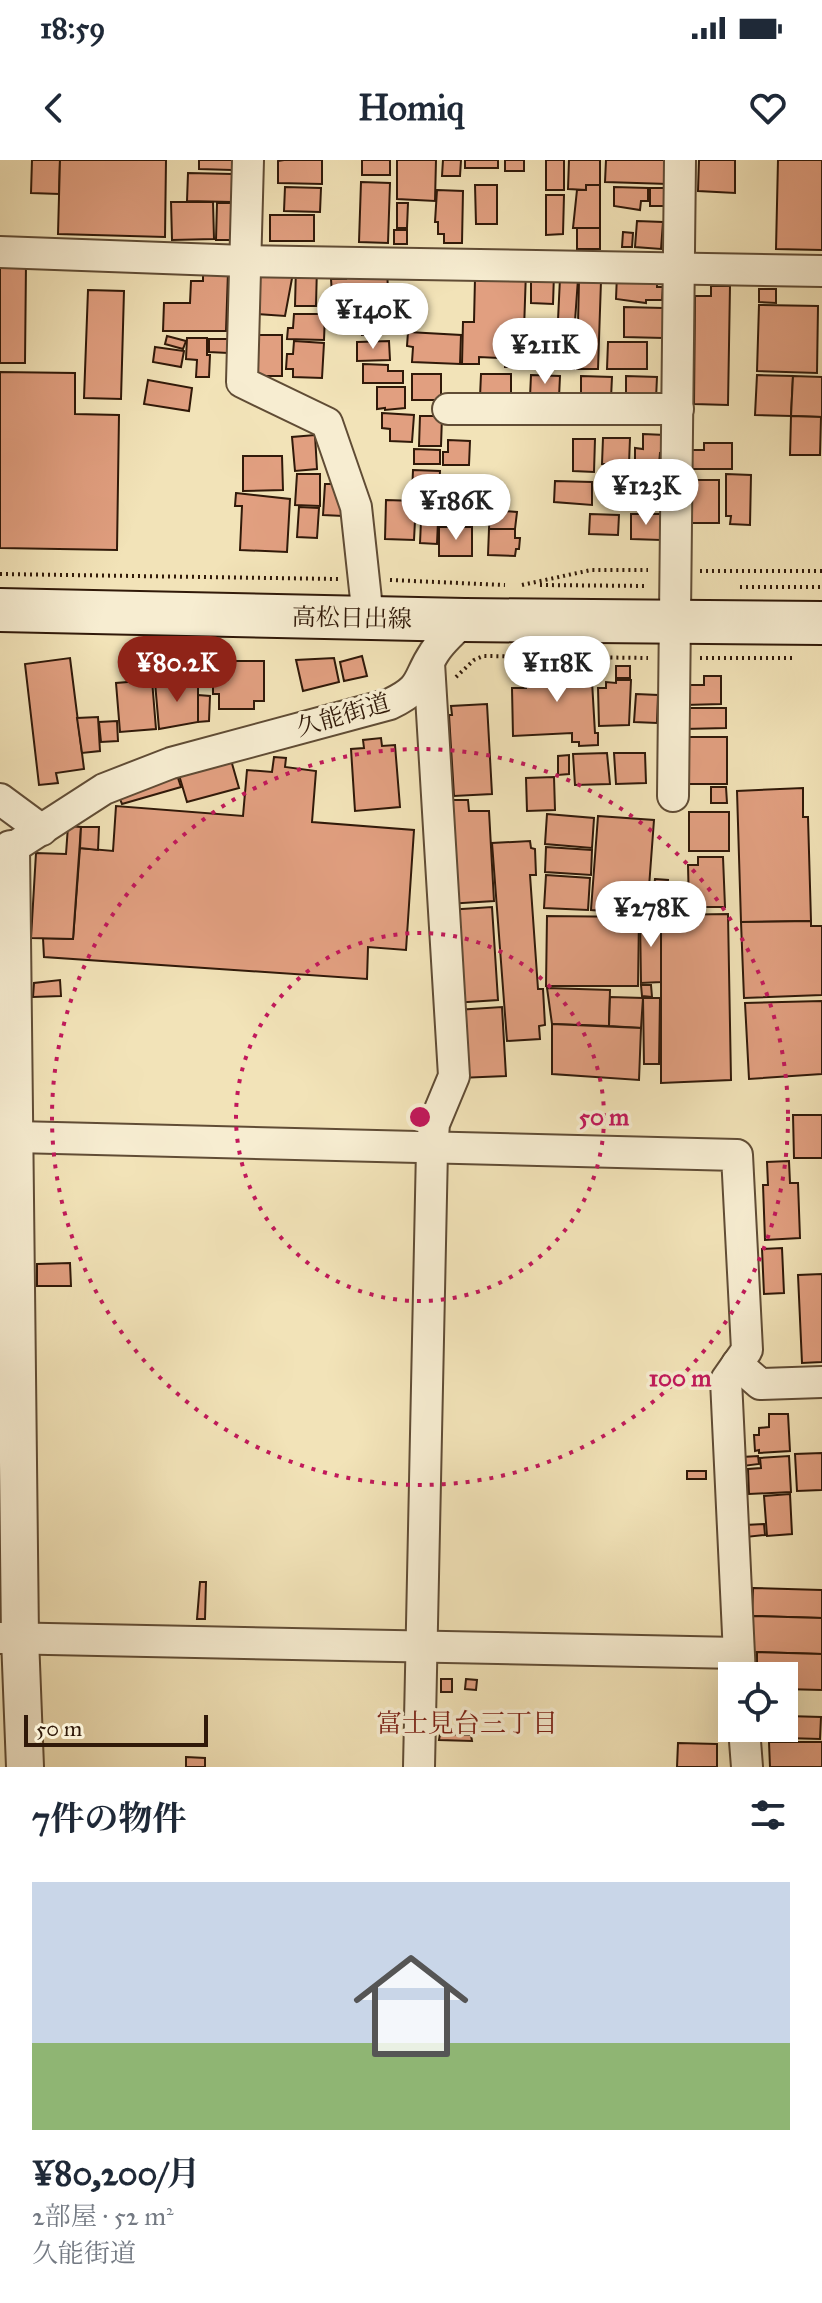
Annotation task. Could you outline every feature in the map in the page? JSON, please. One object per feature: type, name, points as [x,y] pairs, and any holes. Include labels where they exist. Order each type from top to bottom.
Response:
[{"type":"main road","name":"高松日出線","points":[[0,610],[367,599],[465,620]]},
{"type":"main road","points":[[465,620],[676,646],[815,641]]},
{"type":"street","points":[[248,160],[242,382],[327,423],[356,507],[367,599]]},
{"type":"street","points":[[673,796],[680,160]]},
{"type":"street","points":[[0,252],[245,261],[822,271]]},
{"type":"street","points":[[448,409],[678,409]]},
{"type":"street","name":"久能街道","points":[[6,855],[104,789],[171,763],[390,704],[407,696],[441,672],[433,654],[465,620]]},
{"type":"street","points":[[419,1767],[432,1149],[434,1124],[454,1076],[441,672]]},
{"type":"street","points":[[0,799],[42,830]]},
{"type":"street","points":[[6,855],[16,1137],[10,1638],[25,1767]]},
{"type":"street","points":[[16,1137],[737,1155],[747,1350],[726,1380],[739,1662]]},
{"type":"street","points":[[737,1364],[760,1384],[822,1382]]},
{"type":"street","points":[[10,1638],[421,1646],[718,1663]]},
{"type":"street","points":[[745,1742],[747,1767]]},
{"type":"path","points":[[0,574],[367,599],[523,585],[591,570],[655,571]]},
{"type":"path","points":[[687,571],[822,571]]},
{"type":"path","points":[[441,672],[483,656],[815,641]]},
{"type":"building","points":[[32,160],[60,160],[59,194],[31,193]]},
{"type":"building","points":[[60,160],[166,160],[165,237],[58,234]]},
{"type":"building","points":[[199,160],[232,160],[232,170],[199,169]]},
{"type":"building","points":[[322,160],[322,184],[278,183],[278,161]]},
{"type":"building","points":[[362,160],[390,160],[390,175],[362,175]]},
{"type":"building","points":[[397,160],[436,160],[435,201],[397,199]]},
{"type":"building","points":[[443,160],[461,160],[460,176],[442,176]]},
{"type":"building","points":[[465,160],[498,160],[498,168],[465,168]]},
{"type":"building","points":[[505,160],[524,160],[524,171],[505,171]]},
{"type":"building","points":[[546,160],[564,160],[564,190],[546,190]]},
{"type":"building","points":[[569,160],[600,160],[600,185],[586,185],[586,190],[568,189]]},
{"type":"building","points":[[606,160],[668,160],[668,184],[605,182]]},
{"type":"building","points":[[699,160],[735,160],[735,193],[698,191]]},
{"type":"building","points":[[778,160],[822,160],[822,250],[776,249]]},
{"type":"building","points":[[188,173],[233,174],[232,202],[187,201]]},
{"type":"building","points":[[361,182],[390,183],[388,243],[359,242]]},
{"type":"building","points":[[475,185],[497,185],[497,224],[476,224]]},
{"type":"building","points":[[586,185],[600,185],[600,228],[573,228],[577,190],[586,190]]},
{"type":"building","points":[[285,187],[321,188],[320,212],[284,211]]},
{"type":"building","points":[[614,187],[648,188],[648,201],[641,201],[640,210],[614,206]]},
{"type":"building","points":[[650,188],[666,188],[667,206],[650,206]]},
{"type":"building","points":[[437,190],[463,191],[462,243],[444,243],[444,234],[438,234],[438,222],[435,222]]},
{"type":"building","points":[[546,195],[564,195],[563,234],[546,235]]},
{"type":"building","points":[[171,202],[213,202],[214,239],[172,240]]},
{"type":"building","points":[[217,203],[232,203],[231,240],[216,240]]},
{"type":"building","points":[[397,203],[408,203],[407,228],[397,228]]},
{"type":"building","points":[[270,215],[314,215],[314,241],[270,241]]},
{"type":"building","points":[[637,221],[663,222],[661,249],[635,247]]},
{"type":"building","points":[[577,228],[600,228],[600,249],[577,249]]},
{"type":"building","points":[[394,230],[407,230],[407,244],[394,244]]},
{"type":"building","points":[[623,232],[633,233],[632,247],[622,247]]},
{"type":"building","points":[[0,263],[26,263],[25,363],[0,363]]},
{"type":"building","points":[[296,266],[317,266],[316,306],[295,306]]},
{"type":"building","points":[[261,267],[293,273],[285,316],[257,314],[254,309]]},
{"type":"building","points":[[387,267],[388,292],[332,294],[331,279],[346,279],[345,269]]},
{"type":"building","points":[[203,271],[228,272],[226,331],[163,331],[164,303],[190,303],[191,281],[203,281]]},
{"type":"building","points":[[526,271],[523,359],[479,357],[479,364],[462,364],[463,322],[474,322],[475,278]]},
{"type":"building","points":[[531,272],[554,274],[553,304],[531,303]]},
{"type":"building","points":[[617,274],[657,275],[657,287],[663,287],[662,300],[646,300],[646,303],[616,299]]},
{"type":"building","points":[[560,278],[578,279],[575,321],[558,320]]},
{"type":"building","points":[[579,280],[601,281],[598,369],[577,369]]},
{"type":"building","points":[[711,286],[730,286],[728,405],[694,404],[695,296],[711,296]]},
{"type":"building","points":[[759,289],[776,289],[776,303],[759,302]]},
{"type":"building","points":[[88,290],[124,291],[121,399],[84,398]]},
{"type":"building","points":[[387,295],[389,333],[362,335],[362,325],[340,326],[339,297]]},
{"type":"building","points":[[759,305],[818,306],[817,373],[757,371]]},
{"type":"building","points":[[624,307],[663,308],[663,338],[624,337]]},
{"type":"building","points":[[294,314],[325,314],[324,340],[287,339],[288,328],[293,328]]},
{"type":"building","points":[[533,323],[552,324],[551,362],[531,361]]},
{"type":"building","points":[[554,323],[576,324],[574,369],[556,368],[556,357],[553,357]]},
{"type":"building","points":[[408,332],[461,335],[460,364],[412,362],[413,347],[407,346]]},
{"type":"building","points":[[253,335],[282,335],[282,376],[253,376]]},
{"type":"building","points":[[167,336],[186,341],[183,349],[165,344]]},
{"type":"building","points":[[187,338],[207,338],[209,377],[196,377],[197,360],[186,359]]},
{"type":"building","points":[[209,339],[229,339],[228,353],[209,352]]},
{"type":"building","points":[[294,341],[324,343],[322,378],[293,377],[293,369],[286,369],[287,354],[293,354]]},
{"type":"building","points":[[389,341],[390,360],[357,361],[357,342]]},
{"type":"building","points":[[608,342],[647,342],[647,369],[607,369]]},
{"type":"building","points":[[155,347],[184,351],[181,367],[153,362]]},
{"type":"building","points":[[505,361],[527,361],[527,367],[505,367]]},
{"type":"building","points":[[363,364],[388,365],[388,371],[403,371],[403,383],[363,383]]},
{"type":"building","points":[[0,372],[75,373],[75,414],[119,415],[117,550],[0,548]]},
{"type":"building","points":[[412,374],[441,374],[441,400],[412,400]]},
{"type":"building","points":[[481,374],[511,374],[511,397],[480,397]]},
{"type":"building","points":[[531,375],[560,376],[559,397],[530,397]]},
{"type":"building","points":[[757,375],[793,376],[791,416],[755,415]]},
{"type":"building","points":[[581,376],[612,377],[611,398],[581,398]]},
{"type":"building","points":[[626,376],[657,377],[656,399],[626,399]]},
{"type":"building","points":[[793,376],[822,377],[822,417],[791,416]]},
{"type":"building","points":[[148,380],[192,388],[189,411],[144,404]]},
{"type":"building","points":[[377,387],[405,387],[405,408],[377,409]]},
{"type":"building","points":[[382,413],[414,415],[412,442],[390,441],[390,429],[382,428]]},
{"type":"building","points":[[420,416],[442,416],[441,446],[419,446]]},
{"type":"building","points":[[791,416],[821,417],[820,455],[790,455]]},
{"type":"building","points":[[643,434],[665,435],[664,453],[660,453],[659,464],[635,464],[635,448],[643,449]]},
{"type":"building","points":[[315,435],[317,469],[295,471],[292,437]]},
{"type":"building","points":[[603,438],[630,438],[629,464],[602,464]]},
{"type":"building","points":[[573,439],[595,439],[594,472],[573,471]]},
{"type":"building","points":[[448,440],[470,441],[469,465],[443,465],[443,452],[448,452]]},
{"type":"building","points":[[704,443],[732,443],[732,469],[689,469],[689,450],[704,450]]},
{"type":"building","points":[[414,449],[440,450],[440,464],[414,464]]},
{"type":"building","points":[[243,456],[282,456],[283,490],[243,491]]},
{"type":"building","points":[[413,470],[440,471],[439,492],[435,496],[412,495]]},
{"type":"building","points":[[297,474],[320,474],[320,506],[295,505]]},
{"type":"building","points":[[726,474],[751,475],[750,525],[730,524],[731,516],[726,516]]},
{"type":"building","points":[[689,480],[719,480],[719,523],[689,523]]},
{"type":"building","points":[[555,481],[592,482],[592,505],[554,502]]},
{"type":"building","points":[[325,484],[333,484],[343,516],[323,515]]},
{"type":"building","points":[[236,493],[290,499],[287,552],[240,550],[242,506],[235,506]]},
{"type":"building","points":[[422,499],[439,499],[437,544],[420,543]]},
{"type":"building","points":[[386,500],[416,501],[414,540],[385,539]]},
{"type":"building","points":[[299,507],[319,508],[317,538],[297,537]]},
{"type":"building","points":[[490,510],[517,512],[515,529],[489,529]]},
{"type":"building","points":[[590,514],[619,515],[618,535],[589,534]]},
{"type":"building","points":[[631,514],[661,514],[661,540],[631,539]]},
{"type":"building","points":[[439,527],[472,527],[472,556],[439,556]]},
{"type":"building","points":[[489,529],[515,529],[515,538],[520,538],[515,556],[488,555]]},
{"type":"building","points":[[362,656],[367,676],[344,681],[340,662]]},
{"type":"building","points":[[70,658],[84,769],[56,773],[58,783],[39,785],[25,664]]},
{"type":"building","points":[[334,658],[339,682],[303,691],[296,660]]},
{"type":"building","points":[[152,659],[199,661],[198,684],[155,682]]},
{"type":"building","points":[[213,661],[264,661],[264,701],[254,701],[254,709],[219,709],[219,694],[213,694]]},
{"type":"building","points":[[591,664],[598,745],[579,746],[579,742],[572,742],[572,733],[513,736],[512,688],[526,688],[525,674],[544,667]]},
{"type":"building","points":[[616,666],[630,666],[630,678],[616,678]]},
{"type":"building","points":[[704,676],[721,676],[721,704],[685,705],[685,685],[704,685]]},
{"type":"building","points":[[152,680],[156,729],[120,732],[116,683]]},
{"type":"building","points":[[616,680],[631,680],[629,725],[599,726],[598,688],[606,688],[606,682],[616,683]]},
{"type":"building","points":[[155,682],[198,684],[198,722],[159,729]]},
{"type":"building","points":[[636,694],[658,695],[657,723],[634,722]]},
{"type":"building","points":[[198,695],[210,696],[209,721],[198,722]]},
{"type":"building","points":[[487,704],[492,794],[454,796],[451,706]]},
{"type":"building","points":[[684,708],[726,708],[726,728],[684,729]]},
{"type":"building","points":[[98,717],[100,751],[82,753],[77,718]]},
{"type":"building","points":[[117,721],[118,741],[101,742],[99,722]]},
{"type":"building","points":[[684,737],[727,737],[727,784],[684,784]]},
{"type":"building","points":[[381,738],[382,746],[395,745],[400,807],[355,811],[351,749],[364,748],[363,740]]},
{"type":"building","points":[[607,753],[610,784],[575,785],[573,754]]},
{"type":"building","points":[[614,753],[645,753],[646,783],[616,784]]},
{"type":"building","points":[[569,755],[569,774],[558,775],[558,756]]},
{"type":"building","points":[[274,757],[286,758],[285,767],[316,771],[312,822],[414,830],[406,950],[368,947],[367,979],[44,957],[43,938],[73,939],[80,848],[113,851],[116,806],[243,816],[247,770],[272,772]]},
{"type":"building","points":[[231,760],[239,788],[187,802],[179,775]]},
{"type":"building","points":[[177,775],[181,787],[122,804],[120,799]]},
{"type":"building","points":[[554,777],[555,810],[527,811],[526,778]]},
{"type":"building","points":[[711,787],[726,787],[727,803],[711,803]]},
{"type":"building","points":[[803,788],[803,817],[808,817],[811,921],[741,922],[737,791]]},
{"type":"building","points":[[447,800],[468,800],[469,811],[489,811],[494,901],[447,904]]},
{"type":"building","points":[[689,812],[729,812],[729,851],[689,851]]},
{"type":"building","points":[[547,814],[594,818],[592,848],[545,844]]},
{"type":"building","points":[[598,816],[654,820],[647,914],[591,910]]},
{"type":"building","points":[[68,826],[81,827],[73,939],[31,938],[36,853],[66,854]]},
{"type":"building","points":[[81,827],[99,827],[98,850],[80,848]]},
{"type":"building","points":[[530,841],[531,848],[535,849],[536,875],[530,875],[538,989],[543,989],[545,1025],[539,1026],[540,1039],[507,1041],[492,843]]},
{"type":"building","points":[[546,847],[592,850],[591,875],[545,872]]},
{"type":"building","points":[[698,857],[723,857],[725,907],[689,907],[688,865],[698,865]]},
{"type":"building","points":[[546,875],[590,878],[588,910],[544,908]]},
{"type":"building","points":[[655,879],[668,880],[666,896],[653,895]]},
{"type":"building","points":[[669,896],[685,896],[685,908],[669,909]]},
{"type":"building","points":[[653,898],[668,899],[668,910],[653,909]]},
{"type":"building","points":[[492,907],[498,1000],[453,1003],[447,910]]},
{"type":"building","points":[[728,914],[731,1080],[661,1083],[661,915]]},
{"type":"building","points":[[661,915],[661,982],[641,983],[640,916]]},
{"type":"building","points":[[547,916],[639,917],[638,986],[546,986]]},
{"type":"building","points":[[811,921],[811,926],[822,926],[822,995],[744,998],[741,922]]},
{"type":"building","points":[[60,980],[61,996],[33,997],[34,983]]},
{"type":"building","points":[[641,985],[651,985],[652,997],[642,996]]},
{"type":"building","points":[[547,988],[610,990],[609,1026],[552,1024]]},
{"type":"building","points":[[610,997],[643,998],[641,1028],[609,1026]]},
{"type":"building","points":[[643,998],[660,998],[659,1064],[644,1064]]},
{"type":"building","points":[[822,1001],[822,1074],[749,1079],[745,1003]]},
{"type":"building","points":[[502,1007],[506,1076],[459,1078],[456,1010]]},
{"type":"building","points":[[552,1024],[641,1028],[639,1080],[552,1074]]},
{"type":"building","points":[[793,1115],[822,1115],[822,1158],[794,1158]]},
{"type":"building","points":[[789,1161],[790,1183],[798,1183],[800,1238],[765,1240],[763,1185],[768,1185],[767,1162]]},
{"type":"building","points":[[782,1248],[784,1293],[764,1294],[762,1249]]},
{"type":"building","points":[[70,1263],[71,1286],[37,1286],[37,1264]]},
{"type":"building","points":[[822,1274],[822,1362],[802,1363],[798,1275]]},
{"type":"building","points":[[769,1414],[788,1414],[790,1451],[755,1451],[754,1435],[759,1435],[759,1428],[769,1427]]},
{"type":"building","points":[[822,1453],[822,1490],[797,1491],[795,1454]]},
{"type":"building","points":[[758,1456],[759,1464],[743,1466],[742,1457]]},
{"type":"building","points":[[789,1456],[791,1492],[749,1494],[748,1469],[761,1468],[760,1458]]},
{"type":"building","points":[[687,1471],[706,1471],[706,1479],[687,1479]]},
{"type":"building","points":[[790,1494],[792,1534],[767,1536],[764,1496]]},
{"type":"building","points":[[764,1524],[765,1535],[746,1537],[745,1525]]},
{"type":"building","points":[[200,1582],[206,1582],[205,1619],[197,1619]]},
{"type":"building","points":[[753,1588],[822,1590],[822,1618],[752,1616]]},
{"type":"building","points":[[752,1616],[822,1618],[822,1654],[752,1652]]},
{"type":"building","points":[[757,1652],[822,1654],[822,1690],[798,1689],[798,1662],[757,1662]]},
{"type":"building","points":[[441,1679],[452,1679],[452,1692],[441,1692]]},
{"type":"building","points":[[466,1679],[477,1680],[476,1690],[465,1689]]},
{"type":"building","points":[[798,1716],[821,1717],[820,1739],[798,1738]]},
{"type":"building","points":[[440,1734],[471,1735],[472,1741],[439,1740]]},
{"type":"building","points":[[769,1742],[822,1742],[822,1767],[770,1767]]},
{"type":"building","points":[[678,1743],[717,1744],[717,1767],[677,1767]]},
{"type":"building","points":[[186,1757],[205,1758],[205,1767],[186,1767]]},
{"type":"district","name":"富士見台三丁目","points":[[467,1723]]}]
